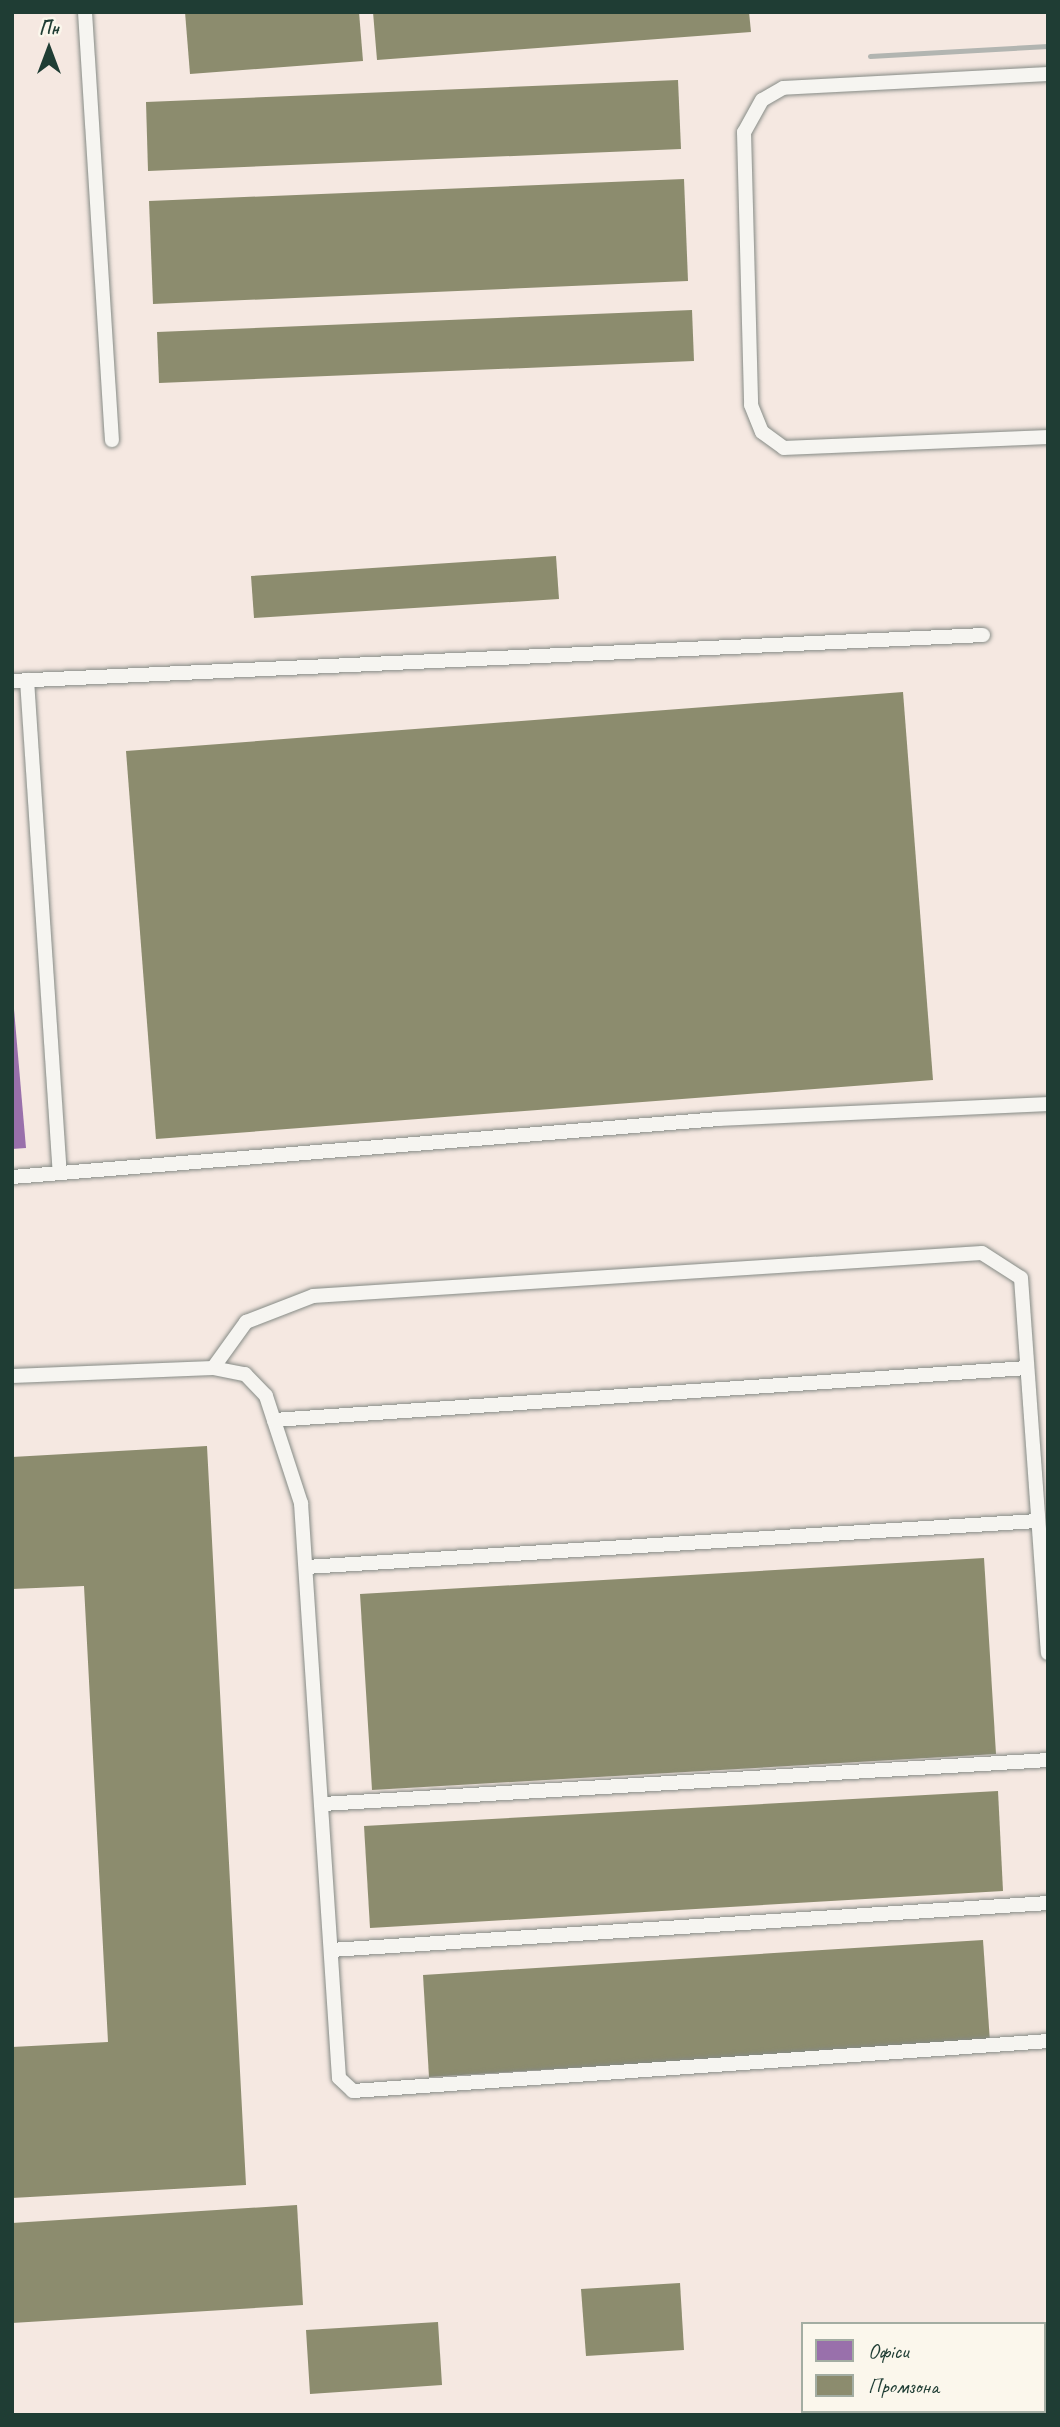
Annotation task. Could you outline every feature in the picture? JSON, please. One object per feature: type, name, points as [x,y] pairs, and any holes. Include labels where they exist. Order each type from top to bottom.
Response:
[{"type":"lane","points":[[85,12],[112,440]]},
{"type":"lane","points":[[1048,74],[783,88],[762,100],[744,132],[751,405],[762,432],[784,448],[1048,437]]},
{"type":"lane","points":[[60,1174],[20,681],[983,635]]},
{"type":"lane","points":[[12,1177],[719,1119],[1048,1104]]},
{"type":"lane","points":[[213,1368],[246,1322],[313,1296],[982,1253],[1021,1278],[1048,1654]]},
{"type":"lane","points":[[12,1376],[213,1368],[244,1374],[266,1396],[301,1503],[323,1804],[339,2078],[352,2091],[1048,2041]]},
{"type":"lane","points":[[274,1420],[1027,1368]]},
{"type":"lane","points":[[306,1567],[1038,1521]]},
{"type":"lane","points":[[323,1804],[1048,1760]]},
{"type":"lane","points":[[331,1950],[1048,1903]]},
{"type":"shaded area","points":[[12,12],[1048,12],[1048,2415],[12,2415]]},
{"type":"building: Офіси","points":[[12,986],[26,1148],[12,1149]]},
{"type":"building: Промзона","points":[[185,12],[359,12],[363,61],[190,74]]},
{"type":"building: Промзона","points":[[373,12],[749,12],[751,32],[377,60]]},
{"type":"building: Промзона","points":[[678,80],[681,149],[148,171],[146,102]]},
{"type":"building: Промзона","points":[[684,179],[688,281],[153,304],[149,201]]},
{"type":"building: Промзона","points":[[692,310],[694,361],[159,383],[157,332]]},
{"type":"building: Промзона","points":[[556,556],[559,599],[254,618],[251,576]]},
{"type":"building: Промзона","points":[[903,692],[933,1080],[156,1139],[126,751]]},
{"type":"building: Промзона","points":[[207,1446],[246,2185],[12,2198],[12,2047],[108,2042],[84,1586],[12,1589],[12,1457]]},
{"type":"building: Промзона","points":[[984,1558],[996,1754],[372,1790],[360,1594]]},
{"type":"building: Промзона","points":[[998,1791],[1003,1891],[370,1928],[364,1826]]},
{"type":"building: Промзона","points":[[983,1940],[990,2042],[429,2077],[423,1975]]},
{"type":"building: Промзона","points":[[297,2205],[303,2305],[12,2323],[12,2223]]},
{"type":"building: Промзона","points":[[680,2283],[684,2350],[586,2356],[581,2289]]},
{"type":"building: Промзона","points":[[438,2322],[442,2385],[310,2394],[306,2330]]},
{"type":"railway","points":[[870,56],[1048,46]]}]
